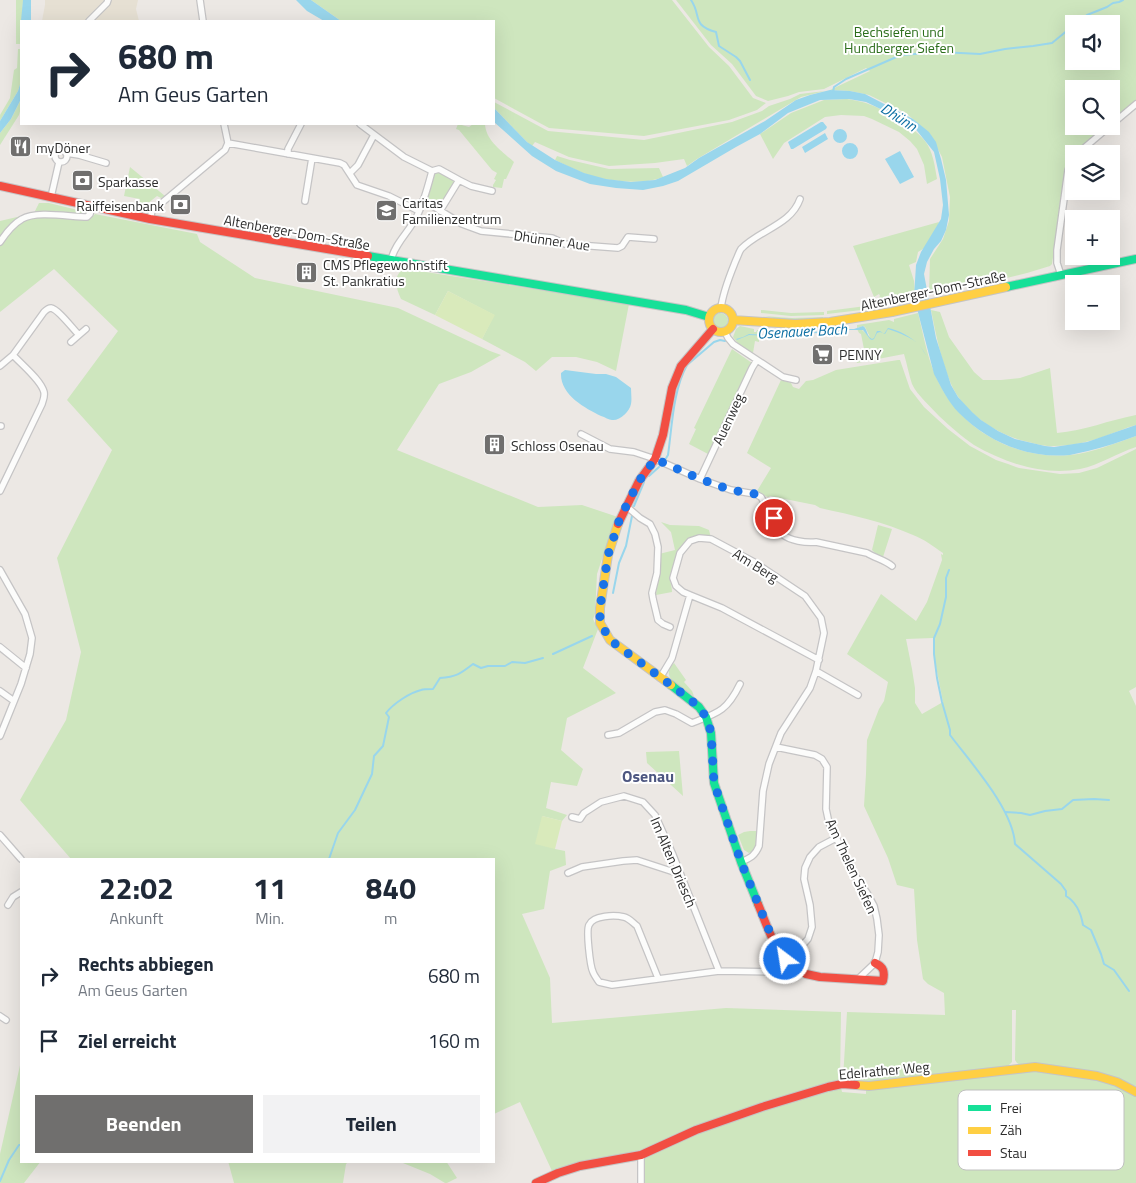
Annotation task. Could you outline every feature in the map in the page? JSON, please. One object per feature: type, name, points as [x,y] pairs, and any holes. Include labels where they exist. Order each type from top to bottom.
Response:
[{"type":"street","points":[[90,20],[108,0]]},
{"type":"street","points":[[200,0],[204,20]]},
{"type":"street","points":[[1120,118],[1136,104]]},
{"type":"street","points":[[150,219],[152,211],[224,150],[228,143],[224,125]]},
{"type":"street","points":[[288,154],[288,149],[300,125]]},
{"type":"street","points":[[361,125],[404,157],[432,171],[439,169],[471,186],[492,191]]},
{"type":"street","points":[[350,173],[358,165],[374,135]]},
{"type":"street","points":[[1088,145],[1099,135]]},
{"type":"street","points":[[228,143],[340,163],[344,165],[357,185],[389,196],[419,211]]},
{"type":"street","points":[[66,153],[66,160],[64,162],[58,162],[54,158],[56,151],[62,150],[66,153],[79,154],[106,163]]},
{"type":"street","points":[[305,201],[312,158]]},
{"type":"street","points":[[50,197],[58,162]]},
{"type":"street","points":[[391,260],[394,250],[416,218],[432,171]]},
{"type":"street","points":[[440,211],[459,180]]},
{"type":"street","name":"Altenberger-Dom-Straße","points":[[0,186],[150,219],[686,310],[709,317]]},
{"type":"street","points":[[1061,275],[1057,263],[1057,250],[1065,192]]},
{"type":"street","points":[[721,308],[722,299],[740,250],[794,212],[800,199]]},
{"type":"street","name":"Dhünner Aue","points":[[423,200],[462,224],[481,231],[552,238],[565,244],[618,248],[628,238],[654,239]]},
{"type":"street","points":[[0,242],[10,229],[24,218],[60,214],[87,217],[92,207]]},
{"type":"street","name":"Altenberger-Dom-Straße","points":[[733,320],[795,324],[830,322],[873,316],[1136,259]]},
{"type":"street","points":[[0,366],[12,355],[48,309],[52,308],[58,312],[78,335]]},
{"type":"street","points":[[721,308],[728,311],[733,320],[732,326],[725,332],[718,332],[713,329],[709,322],[709,317],[713,311],[721,308]]},
{"type":"street","points":[[71,342],[86,329]]},
{"type":"street","points":[[713,329],[680,366],[672,388],[664,436],[655,459],[639,481],[620,518],[608,555],[600,608],[600,622],[610,640],[693,702],[706,717],[711,732],[714,783],[741,862],[773,940],[780,952],[806,974],[820,977],[858,979],[883,980],[885,971],[883,967],[875,963],[858,979]]},
{"type":"street","points":[[725,332],[733,344],[783,377],[796,380]]},
{"type":"street","points":[[0,492],[44,397],[43,390],[38,382],[12,355]]},
{"type":"street","name":"Auenweg","points":[[700,479],[757,360]]},
{"type":"street","points":[[581,434],[610,449],[634,452],[731,490],[755,494],[761,497],[785,536],[796,540],[816,542],[867,553],[888,562],[892,566]]},
{"type":"street","points":[[626,506],[650,524],[655,534],[658,547],[657,573],[652,593],[658,620],[670,627]]},
{"type":"street","name":"Am Berg","points":[[741,862],[756,853],[759,846],[763,791],[769,764],[781,733],[810,688],[816,672],[819,660],[824,633],[821,618],[805,596],[754,562],[710,539],[698,538],[690,541],[680,553],[673,578],[676,586],[683,592],[722,608],[819,660]]},
{"type":"street","points":[[0,570],[25,614],[32,638],[30,654],[21,684],[1,728],[0,736]]},
{"type":"street","points":[[660,678],[672,658],[690,594]]},
{"type":"street","points":[[650,622],[658,620]]},
{"type":"street","points":[[0,647],[26,668]]},
{"type":"street","points":[[816,672],[858,695]]},
{"type":"street","points":[[608,734],[618,733],[656,712],[665,710],[692,723],[726,708],[734,698],[740,684]]},
{"type":"street","points":[[0,691],[14,701]]},
{"type":"street","points":[[846,698],[850,691]]},
{"type":"street","points":[[618,733],[622,740]]},
{"type":"street","name":"Am Thelen Siefen","points":[[776,747],[815,755],[822,759],[827,767],[826,809],[829,823],[854,874],[874,906],[879,934],[875,963]]},
{"type":"street","name":"Im Alten Driesch","points":[[572,817],[580,819],[600,802],[624,796],[643,802],[656,815],[674,855],[719,971]]},
{"type":"street","points":[[0,835],[20,858]]},
{"type":"street","points":[[658,978],[637,926],[626,917],[606,916],[595,919],[590,923],[587,930],[592,970],[599,982],[612,985],[719,971],[778,972],[808,939],[812,927],[804,878],[805,868],[810,857],[819,847],[836,838]]},
{"type":"street","points":[[568,873],[582,867],[637,860],[680,874]]},
{"type":"street","points":[[8,905],[20,893]]},
{"type":"street","points":[[0,1016],[6,1020]]},
{"type":"street","name":"Edelrather Weg","points":[[536,1183],[580,1166],[641,1155],[704,1127],[762,1107],[842,1084],[869,1086],[1036,1067],[1097,1076],[1117,1082],[1136,1091]]},
{"type":"street","points":[[641,1155],[641,1183]]},
{"type":"shaded area","points":[[45,0],[138,0],[136,9],[139,20],[42,20]]},
{"type":"green space","points":[[16,0],[23,0],[22,20],[20,20],[20,44],[16,44]]},
{"type":"green space","points":[[311,0],[672,0],[709,47],[729,66],[753,98],[766,103],[757,110],[729,120],[644,136],[549,128],[495,99],[495,20],[340,20]]},
{"type":"green space","name":"Bechsiefen und Hundberger Siefen","points":[[676,0],[1136,0],[1136,101],[1120,114],[1120,80],[1065,80],[1065,135],[1094,135],[1083,145],[1065,145],[1065,174],[1052,264],[1027,273],[929,294],[930,259],[943,239],[949,221],[950,197],[942,157],[930,134],[906,113],[869,95],[850,91],[830,90],[870,71],[866,68],[824,89],[799,92],[768,101],[756,96],[732,64],[711,45]]},
{"type":"green space","points":[[18,49],[20,49],[20,84],[0,121],[0,115],[10,98],[14,70],[17,68]]},
{"type":"green space","points":[[825,91],[801,97],[687,166],[684,159],[609,166],[569,157],[535,142],[532,146],[495,109],[495,103],[548,131],[644,140],[732,122],[800,94]]},
{"type":"green space","points":[[847,99],[864,102],[882,110],[920,135],[930,149],[937,179],[927,184],[924,165],[917,149],[910,141],[899,132],[864,116],[841,115],[825,117],[784,143],[773,159],[760,134],[791,113],[824,100]]},
{"type":"green space","points":[[20,101],[19,115],[0,145],[0,133],[11,119]]},
{"type":"green space","points":[[458,125],[469,127],[472,125],[485,125],[491,141],[514,162],[506,179],[504,179],[502,188],[493,187],[497,173],[492,170],[459,130],[456,129]]},
{"type":"green space","points":[[557,156],[609,169],[659,168],[663,177],[634,182],[601,178],[583,173],[555,160]]},
{"type":"green space","points":[[130,167],[165,196],[161,198],[157,196],[147,204],[150,207],[147,210],[143,206],[138,209],[140,199],[124,196]]},
{"type":"green space","points":[[437,171],[454,181],[440,206],[428,200],[427,196],[434,174]]},
{"type":"green space","points":[[39,203],[49,203],[86,212],[85,221],[95,214],[197,234],[200,242],[255,278],[398,308],[501,355],[471,372],[439,384],[397,450],[538,507],[582,505],[618,517],[597,574],[595,614],[593,619],[598,629],[583,668],[616,693],[567,718],[561,750],[583,769],[577,786],[551,782],[546,808],[567,815],[562,821],[542,816],[555,849],[565,851],[566,865],[550,871],[544,909],[522,914],[550,978],[552,1023],[726,1008],[841,1012],[840,1083],[842,1092],[866,1094],[866,1089],[1024,1069],[1112,1083],[1132,1092],[1136,1096],[1136,1183],[643,1183],[644,1149],[552,1171],[520,1102],[495,1114],[495,858],[70,858],[20,800],[66,720],[81,652],[57,558],[112,450],[67,400],[118,331],[54,269],[0,312],[0,221],[34,213]]},
{"type":"green space","points":[[939,222],[932,240],[918,252],[916,262],[909,265],[914,281],[915,294],[908,296],[908,303],[874,308],[874,304],[880,296],[879,294],[874,297],[853,246]]},
{"type":"green space","points":[[407,269],[629,304],[616,371],[597,362],[576,357],[552,357],[536,371],[525,362],[482,339],[494,315],[448,291],[435,315],[401,299],[396,280],[402,270],[406,271]]},
{"type":"green space","points":[[448,291],[495,315],[482,339],[435,315]]},
{"type":"green space","points":[[868,298],[871,306],[870,309],[827,314],[827,311],[866,306]]},
{"type":"green space","points":[[761,310],[791,313],[824,312],[824,315],[791,316],[761,313]]},
{"type":"green space","points":[[931,310],[940,312],[949,337],[974,372],[983,380],[1020,378],[1050,368],[1057,433],[1077,430],[1136,415],[1136,425],[1103,437],[1067,445],[1039,445],[1002,433],[981,420],[956,394],[947,375]]},
{"type":"green space","points":[[720,313],[726,315],[728,321],[726,327],[720,329],[714,327],[712,321],[714,315]]},
{"type":"green space","points":[[918,313],[929,359],[936,377],[950,402],[978,429],[994,440],[1031,453],[1050,455],[1070,455],[1086,452],[1136,436],[1136,447],[1087,467],[1066,471],[1053,471],[1012,462],[974,445],[939,416],[917,392],[912,384],[904,354],[857,363],[856,360],[862,359],[865,354],[861,334],[857,329],[862,330],[870,337],[865,327],[857,328],[857,325],[889,320],[894,322],[894,319]]},
{"type":"green space","points":[[764,316],[792,318],[823,317],[823,319],[779,319]]},
{"type":"green space","points":[[740,326],[754,329],[754,332],[759,330],[759,342],[755,341],[753,353],[739,345],[733,337],[736,329]]},
{"type":"green space","points":[[732,349],[752,363],[708,454],[689,444],[696,429],[694,428]]},
{"type":"green space","points":[[900,360],[910,389],[924,407],[948,429],[970,446],[996,460],[1019,468],[1060,474],[1079,473],[1097,468],[1136,449],[1136,687],[1129,691],[1136,706],[1136,1086],[1104,1075],[1020,1065],[1015,1060],[1016,1010],[1012,1010],[1012,1062],[1007,1067],[880,1082],[843,1079],[847,1012],[945,1015],[944,993],[923,979],[917,940],[914,889],[897,885],[888,858],[864,806],[867,740],[884,701],[888,682],[847,654],[881,594],[916,621],[927,602],[942,560],[941,554],[943,555],[943,553],[921,539],[891,526],[820,508],[815,505],[767,497],[757,491],[771,468],[747,453],[781,380],[791,383],[793,387],[799,389],[806,381],[836,370]],"holes":[[[933,638],[934,656],[943,702],[922,714],[915,703],[915,688],[906,639]]]},
{"type":"green space","points":[[661,522],[670,525],[699,526],[709,530],[711,538],[692,538],[684,543],[672,570],[670,580],[672,592],[656,595],[659,554],[675,550],[671,532]]},
{"type":"green space","points":[[878,525],[892,529],[883,557],[872,550]]},
{"type":"green space","points":[[674,663],[694,696],[670,677],[669,670]]},
{"type":"green space","points":[[679,751],[683,796],[647,763],[646,752]]},
{"type":"green space","points":[[542,816],[562,821],[555,849],[535,844]]},
{"type":"green space","points":[[757,831],[755,847],[749,853],[744,850],[738,835]]},
{"type":"green space","points":[[20,1065],[20,1163],[39,1163],[24,1183],[0,1183],[0,1154]]},
{"type":"green space","points":[[229,1163],[347,1163],[343,1183],[234,1183]]},
{"type":"green space","points":[[403,1163],[447,1163],[457,1178],[445,1183],[430,1174]]},
{"type":"water","points":[[23,0],[31,0],[31,20],[21,20]]},
{"type":"water","points":[[296,0],[311,0],[340,20],[322,20],[307,11]]},
{"type":"water","points":[[20,84],[20,101],[11,119],[0,133],[0,121]]},
{"type":"water","name":"Dhünn","points":[[830,90],[865,94],[913,119],[929,132],[936,142],[946,180],[949,215],[946,230],[927,262],[924,274],[936,338],[951,385],[958,397],[972,412],[998,431],[1015,439],[1045,446],[1054,447],[1087,442],[1136,425],[1136,436],[1072,455],[1054,456],[1039,454],[1024,451],[996,440],[970,423],[951,404],[934,374],[914,297],[916,265],[921,252],[941,219],[943,205],[940,179],[934,152],[914,127],[899,118],[866,102],[849,99],[820,100],[788,113],[760,134],[678,181],[643,190],[590,184],[556,171],[532,156],[495,123],[495,109],[527,142],[555,160],[584,173],[606,179],[631,182],[655,180],[685,168],[699,158],[765,121],[796,100]]},
{"type":"water","points":[[821,122],[827,127],[826,129],[791,149],[788,142]]},
{"type":"water","points":[[840,129],[845,131],[847,136],[845,141],[840,143],[835,141],[833,136],[835,131]]},
{"type":"water","points":[[825,133],[828,139],[805,153],[802,147]]},
{"type":"water","points":[[850,143],[858,151],[850,159],[842,151]]},
{"type":"water","points":[[900,151],[914,177],[900,184],[885,159]]},
{"type":"water","points":[[863,326],[872,339],[877,331],[883,333],[877,333],[874,339],[872,340],[863,330],[770,336],[749,335],[736,339],[749,334],[768,335],[795,332],[839,331]]},
{"type":"water","points":[[888,328],[897,330],[917,343],[888,329],[885,334]]},
{"type":"water","points":[[565,370],[606,374],[616,377],[631,388],[629,410],[621,417],[612,420],[588,409],[575,400],[565,388],[561,373]]},
{"type":"waterway","points":[[691,0],[700,23],[716,32],[719,46],[740,61],[750,80]]},
{"type":"waterway","points":[[1087,15],[1123,0]]},
{"type":"waterway","points":[[833,92],[834,87],[846,79],[901,55],[941,52],[980,54],[1052,43],[1065,32]]},
{"type":"waterway","name":"Osenauer Bach","points":[[665,460],[668,455],[676,397],[687,365],[714,342],[725,341]]},
{"type":"waterway","name":"Osenauer Bach","points":[[649,476],[659,467]]},
{"type":"waterway","name":"Osenauer Bach","points":[[634,506],[644,482]]},
{"type":"waterway","name":"Osenauer Bach","points":[[613,593],[632,516]]},
{"type":"waterway","points":[[949,570],[946,578],[946,597],[940,624],[934,638],[934,654],[937,678],[950,735],[990,787],[999,802],[1007,816],[1015,844],[1061,884],[1066,891],[1066,896],[1073,901],[1077,908],[1083,925],[1091,930],[1104,964],[1114,970],[1129,991]]},
{"type":"waterway","name":"Osenauer Bach","points":[[553,654],[592,636]]},
{"type":"waterway","name":"Osenauer Bach","points":[[329,858],[338,833],[355,810],[372,774],[374,756],[383,746],[389,717],[386,713],[393,706],[416,691],[433,689],[440,678],[458,674],[473,664],[481,668],[505,666],[512,662],[525,663],[543,658]]},
{"type":"waterway","points":[[1006,812],[1030,815],[1062,809],[1073,800],[1109,800]]},
{"type":"waterway","name":"Osenauer Bach","points":[[0,1181],[9,1160],[20,1145]]},
{"type":"traffic: fast","points":[[368,256],[686,310],[709,317]]},
{"type":"traffic: fast","points":[[1006,287],[1136,259]]},
{"type":"traffic: fast","points":[[671,685],[699,707],[706,717],[711,733],[714,783],[741,862],[758,904]]},
{"type":"traffic: slow","points":[[733,320],[795,324],[830,322],[892,312],[1006,287]]},
{"type":"traffic: slow","points":[[721,308],[726,309],[732,315],[733,320],[732,325],[726,331],[721,332],[716,331],[710,325],[709,320],[710,315],[716,309],[721,308]]},
{"type":"traffic: slow","points":[[618,524],[608,555],[600,608],[600,623],[610,640],[671,685]]},
{"type":"traffic: slow","points":[[856,1085],[869,1086],[1035,1067],[1097,1076],[1117,1082],[1136,1092]]},
{"type":"traffic: jam","points":[[0,186],[150,219],[368,256]]},
{"type":"traffic: jam","points":[[618,524],[639,481],[655,459],[663,435],[672,388],[681,366],[713,329]]},
{"type":"traffic: jam","points":[[758,904],[773,940],[786,958],[785,963],[789,965],[792,963],[806,974],[820,977],[883,981],[883,970],[875,963]]},
{"type":"traffic: jam","points":[[536,1183],[580,1166],[641,1155],[696,1130],[762,1107],[828,1087],[842,1084],[856,1085]]},
{"type":"place","name":"myDöner","points":[[20,147]]},
{"type":"place","name":"Sparkasse","points":[[82,181]]},
{"type":"place","name":"Raiffeisenbank","points":[[180,205]]},
{"type":"place","name":"Caritas Familienzentrum","points":[[386,210]]},
{"type":"place","name":"CMS Pflegewohnstift St. Pankratius","points":[[307,272]]},
{"type":"place","name":"PENNY","points":[[823,354]]},
{"type":"place","name":"Schloss Osenau","points":[[495,445]]},
{"type":"district","name":"Osenau","points":[[648,776]]},
{"type":"route","points":[[774,518],[765,502],[755,494],[731,490],[700,479],[655,459],[639,481],[620,518],[608,555],[600,608],[600,622],[610,640],[687,697],[699,707],[706,717],[711,732],[714,783],[741,862],[773,940],[785,959]]}]
